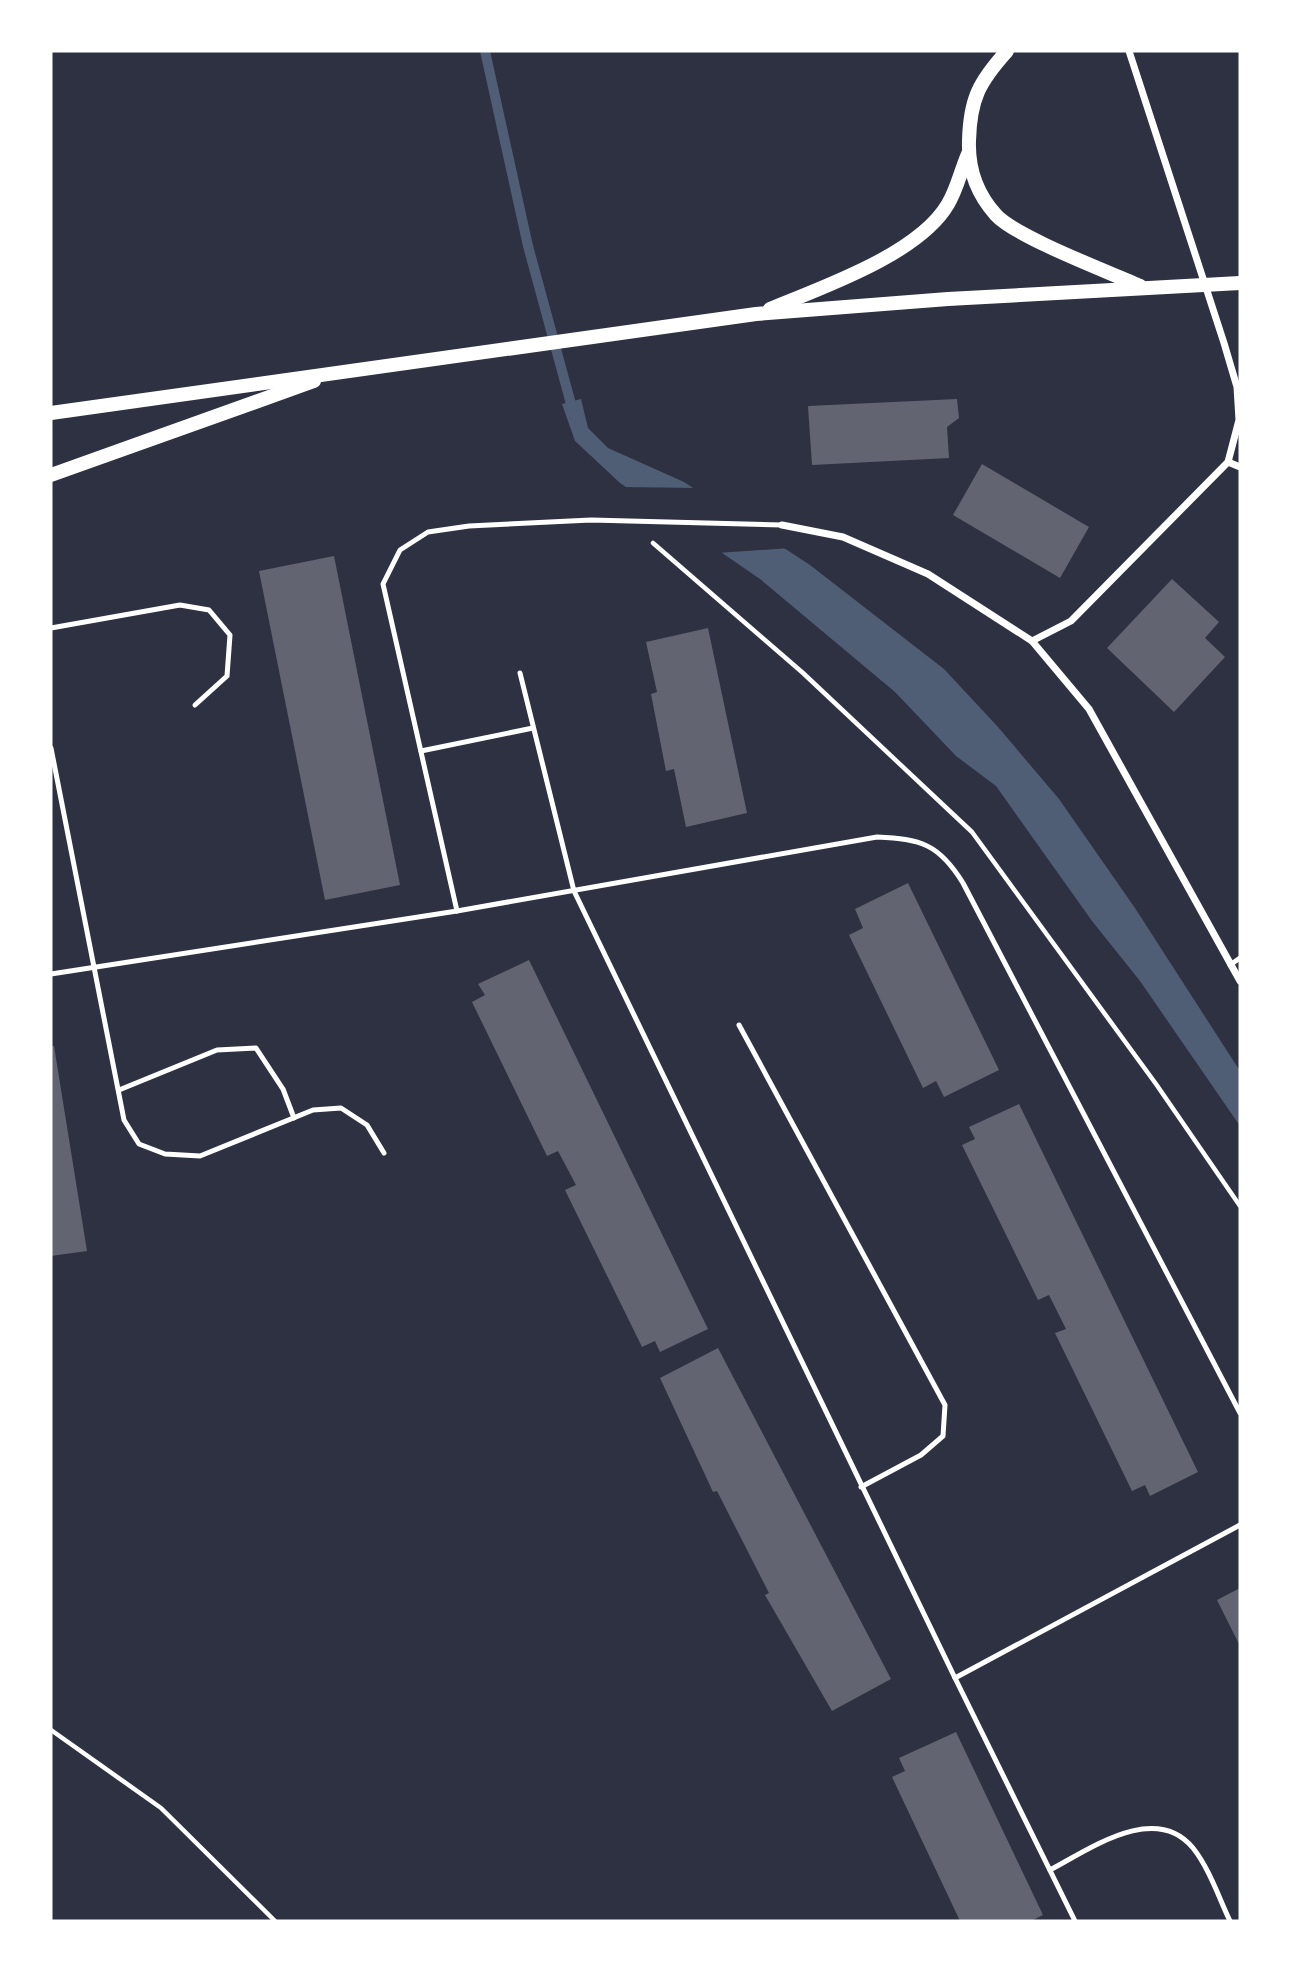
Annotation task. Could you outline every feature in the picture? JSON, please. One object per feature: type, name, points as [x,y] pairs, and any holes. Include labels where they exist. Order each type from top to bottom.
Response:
[{"type":"main road","points":[[1007,51],[976,90],[970,114],[968,152],[972,177],[997,217],[1028,235],[1141,287]]},
{"type":"main road","points":[[756,314],[887,256],[922,233],[948,204],[968,152]]},
{"type":"main road","points":[[51,413],[756,314],[1141,287],[1240,283]]},
{"type":"main road","points":[[51,475],[345,370]]},
{"type":"street","points":[[1032,641],[1070,621],[1228,462],[1239,420],[1237,387],[1129,51]]},
{"type":"street","points":[[1228,462],[1240,467]]},
{"type":"street","points":[[782,525],[844,537],[929,574],[1032,641],[1089,709],[1240,981]]},
{"type":"lane","points":[[457,911],[383,584],[400,550],[428,532],[469,526],[591,520],[782,525]]},
{"type":"lane","points":[[51,628],[180,605],[209,610],[230,635],[227,677],[195,705]]},
{"type":"lane","points":[[520,673],[574,891],[861,1487],[1075,1921]]},
{"type":"lane","points":[[421,751],[533,728]]},
{"type":"lane","points":[[51,748],[124,1120],[139,1144],[165,1154],[200,1156],[313,1110],[341,1108],[367,1125],[384,1153]]},
{"type":"lane","points":[[51,974],[457,911],[877,836],[914,839],[948,859],[1240,1413]]},
{"type":"lane","points":[[1230,965],[1240,958]]},
{"type":"lane","points":[[739,1025],[945,1405],[943,1436],[921,1455],[861,1487]]},
{"type":"lane","points":[[119,1090],[217,1050],[256,1048],[283,1089],[294,1118]]},
{"type":"lane","points":[[955,1678],[1240,1525]]},
{"type":"lane","points":[[1050,1870],[1137,1828],[1176,1832],[1194,1849],[1230,1921]]},
{"type":"path","points":[[51,1730],[161,1808],[275,1921]]},
{"type":"water","points":[[581,399],[588,428],[608,448],[684,482],[810,565],[944,669],[998,727],[1059,799],[1135,908],[1240,1071],[1240,1126],[1140,981],[1092,921],[996,786],[956,756],[895,692],[760,579],[620,483],[575,441],[562,404]]},
{"type":"pier","points":[[621,487],[698,488],[791,548],[717,553]]},
{"type":"building","points":[[957,399],[959,418],[947,427],[949,458],[812,465],[808,406]]},
{"type":"building","points":[[982,464],[1089,527],[1060,578],[953,515]]},
{"type":"building","points":[[334,556],[400,885],[325,900],[259,571]]},
{"type":"building","points":[[1172,579],[1219,622],[1205,638],[1225,657],[1174,712],[1107,648]]},
{"type":"building","points":[[708,628],[747,813],[686,827],[674,769],[666,771],[651,694],[657,692],[646,642]]},
{"type":"building","points":[[908,883],[999,1070],[944,1097],[936,1081],[923,1088],[849,935],[863,928],[855,909]]},
{"type":"building","points":[[529,960],[708,1329],[660,1352],[655,1341],[642,1347],[565,1190],[576,1185],[558,1151],[547,1156],[472,1002],[485,995],[478,984]]},
{"type":"building","points":[[51,1046],[54,1046],[87,1251],[51,1256]]},
{"type":"building","points":[[1019,1104],[1198,1472],[1150,1496],[1145,1485],[1132,1491],[1055,1333],[1066,1329],[1049,1295],[1038,1300],[962,1145],[975,1139],[969,1127]]},
{"type":"building","points":[[718,1348],[891,1679],[832,1711],[765,1595],[769,1593],[717,1491],[713,1492],[660,1378]]},
{"type":"building","points":[[1240,1588],[1240,1646],[1217,1600]]},
{"type":"building","points":[[956,1732],[1043,1915],[1031,1921],[960,1921],[892,1777],[905,1771],[899,1758]]},
{"type":"waterway","points":[[485,51],[528,246],[574,415]]}]
